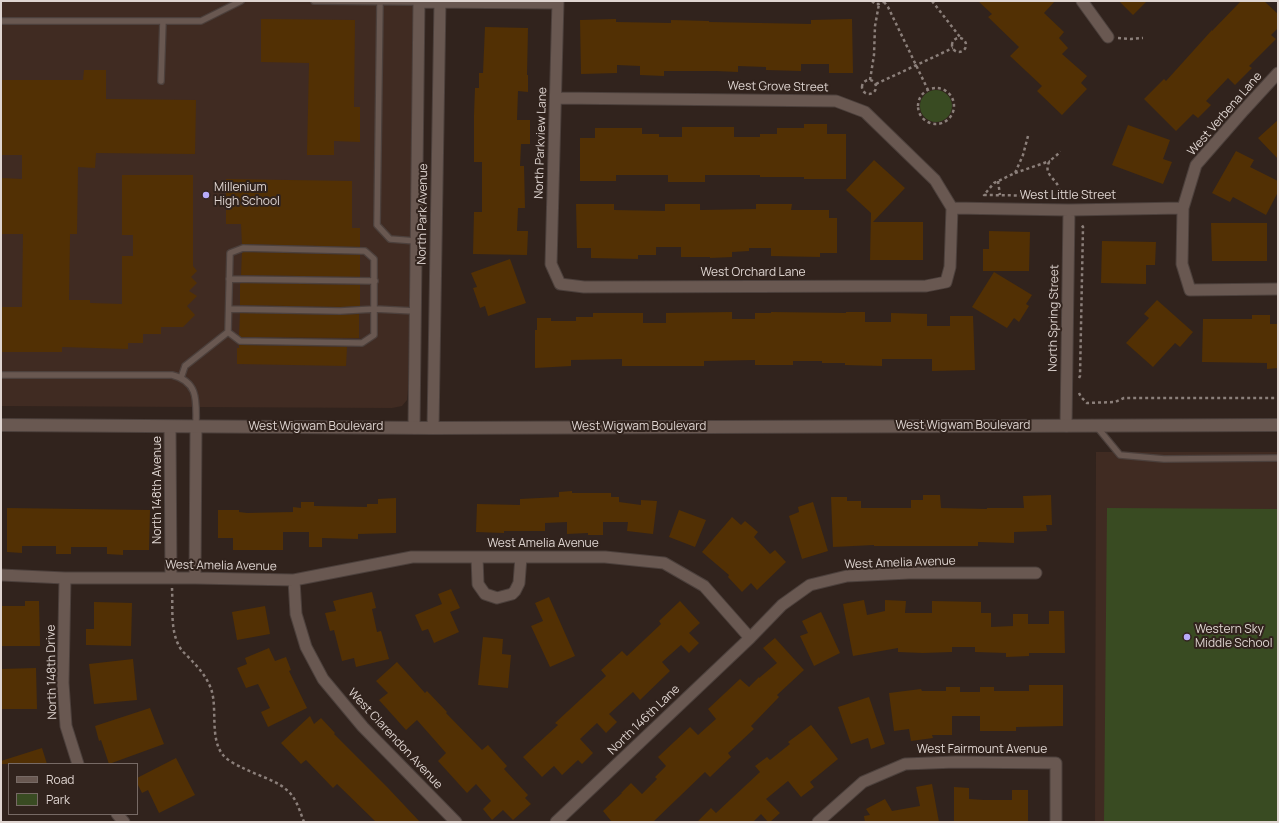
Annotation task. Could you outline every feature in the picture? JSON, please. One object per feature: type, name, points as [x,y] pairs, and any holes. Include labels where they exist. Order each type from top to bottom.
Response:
[{"type":"street","points":[[419,1],[558,2]]},
{"type":"street","name":"North Park Avenue","points":[[414,428],[419,1]]},
{"type":"street","name":"North Park Avenue","points":[[433,428],[440,1]]},
{"type":"street","points":[[1082,1],[1108,37]]},
{"type":"street","name":"North Parkview Lane","points":[[558,2],[551,264],[560,284]]},
{"type":"street","name":"West Verbena Lane","points":[[1278,73],[1196,165],[1183,208],[1182,264],[1190,290],[1278,289]]},
{"type":"street","name":"West Grove Street","points":[[556,98],[836,101],[865,112],[935,180],[952,208]]},
{"type":"street","name":"West Little Street","points":[[952,208],[1064,210],[1183,208]]},
{"type":"street","name":"West Orchard Lane","points":[[560,284],[584,287],[926,286],[946,282],[950,267],[952,208]]},
{"type":"street","name":"North Spring Street","points":[[1064,210],[1066,426]]},
{"type":"street","name":"West Wigwam Boulevard","points":[[1,425],[414,428],[1278,425]]},
{"type":"street","name":"North 148th Avenue","points":[[170,427],[171,578]]},
{"type":"street","points":[[196,427],[196,578]]},
{"type":"street","name":"West Amelia Avenue","points":[[1,575],[65,578],[294,580],[412,557],[605,557],[664,564],[704,586],[750,638],[782,605],[810,585],[847,576],[910,573],[1036,573]]},
{"type":"street","points":[[476,557],[478,584],[485,594],[497,598],[512,594],[515,591],[519,583],[521,557]]},
{"type":"street","name":"North 148th Drive","points":[[65,578],[63,690],[66,726],[78,763]]},
{"type":"street","name":"West Clarendon Avenue","points":[[294,580],[296,614],[306,647],[323,679],[363,727],[456,822]]},
{"type":"street","name":"North 146th Lane","points":[[556,822],[750,638]]},
{"type":"street","name":"West Fairmount Avenue","points":[[818,822],[863,782],[905,764],[955,762],[1056,763],[1056,822]]},
{"type":"lane","points":[[1,21],[201,21],[241,1]]},
{"type":"lane","points":[[314,1],[419,1]]},
{"type":"lane","points":[[380,2],[377,225],[390,239],[416,240]]},
{"type":"lane","points":[[161,80],[163,21]]},
{"type":"lane","points":[[181,378],[185,366],[228,332],[230,253],[243,248],[365,251],[374,259],[374,335],[362,343],[240,341],[228,332]]},
{"type":"lane","points":[[229,279],[374,281]]},
{"type":"lane","points":[[229,309],[415,311]]},
{"type":"lane","points":[[1,375],[172,376],[181,378],[193,390],[196,397],[196,427]]},
{"type":"lane","points":[[1097,426],[1120,455],[1164,459],[1278,458]]},
{"type":"path","points":[[872,1],[875,4],[884,2],[888,7],[928,90]]},
{"type":"path","points":[[932,1],[960,37],[966,41],[966,48],[960,52],[956,51],[952,45],[953,40],[960,37]]},
{"type":"path","points":[[870,80],[874,55],[875,26],[878,4]]},
{"type":"path","points":[[1108,37],[1131,39],[1143,38]]},
{"type":"path","points":[[876,84],[953,48]]},
{"type":"path","points":[[870,80],[876,84],[876,89],[874,92],[869,94],[865,93],[862,89],[862,84],[865,81],[870,80]]},
{"type":"path","points":[[938,88],[944,89],[953,97],[955,103],[953,115],[944,123],[932,124],[926,122],[919,112],[919,100],[928,90],[938,88]]},
{"type":"path","points":[[1015,173],[1028,136]]},
{"type":"path","points":[[1059,196],[984,195],[994,183],[1015,173],[1050,161],[1058,155],[1060,151]]},
{"type":"path","points":[[1050,161],[1048,171],[1058,187],[1059,196],[1064,210]]},
{"type":"path","points":[[998,181],[1000,195]]},
{"type":"path","points":[[1078,391],[1087,403],[1115,402],[1124,398],[1278,398]]},
{"type":"path","points":[[171,578],[174,631],[178,645],[200,670],[212,691],[214,702],[215,735],[223,755],[234,764],[278,784],[289,793],[298,806],[304,822]]},
{"type":"shaded area","name":"Millenium High School","points":[[1,1],[414,1],[408,389],[407,400],[402,406],[392,408],[1,406]]},
{"type":"shaded area","name":"Western Sky Middle School","points":[[1096,452],[1278,452],[1278,822],[1095,822]]},
{"type":"green space","points":[[933,90],[939,90],[949,97],[952,106],[951,112],[945,119],[939,122],[933,122],[923,115],[920,109],[920,103],[927,93]]},
{"type":"green space","name":"Western Sky Middle School","points":[[1107,508],[1278,509],[1278,822],[1104,822]]},
{"type":"building","points":[[978,1],[1055,1],[1044,13],[1064,32],[1059,38],[1068,48],[1062,54],[1087,76],[1081,83],[1087,89],[1062,115],[1037,91],[1042,86],[1010,56],[1019,47],[988,17],[992,14]]},
{"type":"building","points":[[1119,1],[1147,1],[1133,15]]},
{"type":"building","points":[[1241,1],[1264,1],[1278,14],[1278,28],[1271,35],[1276,39],[1249,66],[1252,68],[1235,85],[1228,78],[1206,101],[1211,105],[1198,118],[1193,114],[1176,131],[1144,99],[1164,79],[1166,81],[1212,30]]},
{"type":"building","points":[[261,19],[355,20],[354,107],[360,107],[360,142],[334,141],[334,155],[307,155],[309,63],[261,62]]},
{"type":"building","points":[[616,19],[616,22],[671,23],[671,20],[811,24],[811,20],[852,19],[853,73],[829,73],[829,64],[801,64],[801,71],[766,70],[766,67],[738,66],[738,72],[664,71],[664,76],[640,75],[640,66],[617,65],[617,73],[581,74],[580,20]]},
{"type":"building","points":[[485,27],[528,28],[528,92],[518,91],[517,120],[530,120],[530,144],[521,144],[520,166],[524,166],[525,208],[518,208],[517,231],[528,231],[527,255],[473,254],[474,212],[482,212],[482,162],[474,162],[474,115],[475,88],[479,88],[479,73],[483,73]]},
{"type":"building","points":[[84,70],[106,70],[106,99],[196,100],[195,154],[96,153],[95,168],[78,167],[77,234],[70,234],[69,300],[90,300],[90,303],[122,304],[122,256],[133,256],[133,235],[122,235],[122,175],[193,175],[193,266],[197,271],[191,277],[197,283],[189,291],[197,296],[187,306],[195,315],[183,327],[161,327],[161,334],[143,334],[143,343],[128,343],[128,349],[62,347],[62,352],[1,352],[1,307],[22,307],[23,234],[1,234],[1,178],[22,179],[22,155],[1,155],[1,80],[83,80]]},
{"type":"building","points":[[1278,120],[1278,159],[1258,138]]},
{"type":"building","points":[[804,124],[827,124],[827,134],[846,134],[846,179],[760,177],[760,175],[705,175],[705,182],[668,182],[668,175],[616,175],[616,181],[580,181],[580,138],[595,138],[595,128],[642,128],[642,134],[659,134],[659,137],[682,137],[682,127],[734,127],[734,137],[760,137],[760,134],[777,134],[777,128],[804,128]]},
{"type":"building","points":[[1128,125],[1170,140],[1163,159],[1172,162],[1163,184],[1112,165]]},
{"type":"building","points":[[1236,151],[1254,160],[1250,167],[1278,181],[1278,192],[1266,215],[1233,197],[1230,202],[1212,193]]},
{"type":"building","points":[[874,160],[905,188],[873,222],[923,222],[923,260],[870,260],[871,213],[846,190]]},
{"type":"building","points":[[226,179],[352,181],[352,228],[360,228],[360,247],[242,244],[241,224],[226,224]]},
{"type":"building","points":[[576,204],[614,204],[614,210],[665,211],[665,204],[700,204],[700,210],[756,209],[756,204],[792,204],[791,210],[829,210],[829,218],[837,218],[837,253],[820,253],[820,257],[771,256],[771,248],[749,248],[749,251],[732,252],[732,257],[710,258],[681,257],[681,247],[656,247],[656,255],[638,255],[638,259],[591,258],[591,248],[577,248]]},
{"type":"building","points":[[1211,223],[1267,223],[1267,261],[1212,261]]},
{"type":"building","points":[[989,231],[1030,232],[1029,271],[983,271],[983,249],[989,249]]},
{"type":"building","points":[[1102,241],[1156,242],[1155,265],[1146,265],[1146,284],[1101,283]]},
{"type":"building","points":[[242,253],[360,255],[360,277],[241,275]]},
{"type":"building","points":[[510,259],[526,303],[488,316],[485,306],[480,308],[473,288],[477,287],[471,273]]},
{"type":"building","points":[[994,272],[1032,295],[1026,304],[1029,306],[1019,322],[1014,318],[1007,328],[972,307]]},
{"type":"building","points":[[241,283],[360,285],[360,306],[240,305]]},
{"type":"building","points":[[1157,300],[1193,332],[1180,347],[1175,343],[1153,367],[1126,343],[1149,318],[1144,314]]},
{"type":"building","points":[[732,312],[732,319],[755,319],[755,313],[865,312],[865,322],[891,322],[891,313],[927,314],[927,326],[950,326],[950,316],[973,316],[975,370],[932,371],[932,359],[882,359],[882,366],[845,365],[845,363],[822,363],[822,361],[793,361],[793,365],[755,365],[755,360],[704,361],[704,366],[622,366],[622,359],[571,360],[571,366],[535,368],[535,330],[537,330],[537,318],[551,318],[551,321],[576,321],[576,317],[593,317],[593,313],[643,313],[643,323],[666,323],[666,313]]},
{"type":"building","points":[[240,313],[359,314],[359,338],[241,337],[239,335]]},
{"type":"building","points":[[1252,315],[1270,315],[1270,324],[1278,324],[1278,368],[1267,369],[1267,363],[1202,362],[1203,319],[1252,319]]},
{"type":"building","points":[[239,345],[347,347],[346,366],[237,364],[237,348],[239,348]]},
{"type":"building","points":[[572,491],[572,493],[611,493],[611,497],[619,497],[619,502],[641,505],[641,500],[657,501],[653,534],[627,531],[628,522],[603,522],[603,535],[588,535],[588,533],[567,534],[567,522],[545,523],[545,531],[504,531],[504,533],[476,532],[477,504],[520,505],[520,499],[559,497],[559,492]]},
{"type":"building","points":[[923,495],[940,495],[941,508],[987,509],[1024,508],[1023,496],[1051,495],[1052,525],[1046,525],[1047,531],[1014,532],[1014,543],[978,542],[978,546],[874,545],[833,547],[831,497],[847,497],[847,501],[861,501],[861,508],[911,508],[911,500],[923,500]]},
{"type":"building","points":[[396,498],[396,533],[358,534],[358,539],[322,538],[322,547],[309,547],[309,532],[283,532],[283,550],[233,550],[233,538],[218,538],[218,510],[239,510],[239,512],[247,513],[293,512],[293,507],[301,508],[301,502],[314,502],[314,506],[367,507],[367,504],[378,504],[378,499]]},
{"type":"building","points":[[813,502],[828,551],[802,559],[789,516],[799,512],[798,507]]},
{"type":"building","points":[[7,508],[150,510],[149,550],[123,550],[123,555],[107,554],[107,547],[71,547],[71,554],[56,554],[56,546],[22,546],[22,553],[7,552]]},
{"type":"building","points":[[679,510],[706,520],[695,547],[669,537]]},
{"type":"building","points":[[732,517],[741,525],[745,521],[758,532],[754,537],[770,554],[775,550],[786,562],[757,590],[751,583],[742,592],[728,577],[729,575],[702,552]]},
{"type":"building","points":[[451,589],[460,608],[450,612],[459,632],[434,643],[428,629],[422,631],[415,615],[442,604],[438,594]]},
{"type":"building","points":[[372,592],[376,608],[372,609],[377,632],[381,631],[389,659],[356,667],[354,658],[342,661],[334,630],[330,631],[325,613],[336,611],[333,601]]},
{"type":"building","points":[[549,597],[575,656],[550,667],[531,626],[543,621],[535,603]]},
{"type":"building","points":[[864,600],[867,615],[885,611],[885,600],[906,601],[905,613],[932,613],[932,601],[981,602],[981,613],[991,613],[991,627],[1013,626],[1013,614],[1028,614],[1028,624],[1049,624],[1049,611],[1064,611],[1065,653],[1029,653],[1029,656],[1006,657],[1006,653],[975,652],[975,647],[952,647],[952,652],[898,652],[898,648],[853,656],[843,604]]},
{"type":"building","points":[[25,601],[39,601],[40,646],[1,646],[1,606],[25,606]]},
{"type":"building","points":[[680,601],[700,623],[689,633],[699,643],[689,653],[681,645],[662,662],[670,671],[640,700],[633,692],[609,714],[617,722],[606,733],[597,723],[580,739],[593,753],[582,764],[578,760],[562,775],[554,766],[542,777],[523,757],[558,725],[555,723],[606,676],[601,670],[622,651],[627,656],[661,624],[659,621]]},
{"type":"building","points":[[94,602],[132,603],[131,646],[86,645],[86,629],[94,629]]},
{"type":"building","points":[[265,606],[270,634],[237,640],[232,612]]},
{"type":"building","points":[[821,612],[840,653],[814,666],[800,636],[808,633],[802,621]]},
{"type":"building","points":[[483,637],[503,639],[502,654],[511,655],[508,688],[478,685]]},
{"type":"building","points":[[775,638],[804,670],[777,695],[779,697],[751,726],[754,729],[728,753],[731,757],[710,777],[705,772],[653,822],[612,822],[603,811],[631,783],[642,794],[657,779],[655,777],[666,766],[658,757],[690,727],[698,735],[716,719],[708,709],[740,679],[749,687],[777,663],[763,648]]},
{"type":"building","points":[[269,648],[275,661],[286,657],[291,670],[289,671],[307,708],[268,727],[261,712],[270,708],[258,684],[246,688],[237,668],[247,664],[245,658]]},
{"type":"building","points":[[133,659],[137,700],[94,704],[89,664]]},
{"type":"building","points":[[397,662],[425,693],[427,691],[482,750],[488,745],[507,766],[504,769],[528,795],[525,798],[531,804],[513,820],[503,810],[492,820],[483,809],[491,801],[476,784],[467,793],[438,761],[446,753],[417,720],[406,730],[379,700],[388,693],[376,681]]},
{"type":"building","points":[[36,668],[37,709],[1,709],[1,669]]},
{"type":"building","points":[[1029,685],[1063,685],[1063,726],[1016,727],[1016,731],[980,731],[980,716],[952,716],[952,735],[932,735],[933,738],[911,741],[909,729],[894,731],[889,693],[921,689],[922,691],[946,691],[946,687],[960,687],[960,692],[980,692],[980,687],[994,687],[994,691],[1029,691]]},
{"type":"building","points":[[869,697],[885,744],[871,749],[868,738],[851,744],[838,707]]},
{"type":"building","points":[[150,708],[164,744],[109,763],[101,740],[99,741],[95,726]]},
{"type":"building","points":[[310,716],[314,724],[321,718],[335,733],[334,734],[420,822],[376,822],[337,784],[333,788],[306,760],[301,764],[281,743]]},
{"type":"building","points":[[811,725],[838,759],[810,782],[814,787],[801,797],[788,781],[766,799],[780,813],[770,822],[768,822],[761,814],[753,822],[697,822],[711,808],[716,813],[760,772],[755,766],[767,757],[770,760],[790,744],[788,742]]},
{"type":"building","points":[[42,748],[47,763],[1,764],[1,761]]},
{"type":"building","points":[[176,758],[195,795],[159,813],[148,790],[142,793],[138,785],[138,777]]},
{"type":"building","points":[[932,784],[939,822],[865,822],[864,816],[870,815],[866,809],[885,799],[892,811],[920,806],[916,787]]},
{"type":"building","points":[[954,787],[969,788],[969,799],[984,800],[1012,800],[1012,790],[1028,790],[1028,822],[954,822]]},
{"type":"place","name":"Millenium High School","points":[[206,195]]},
{"type":"place","name":"Western Sky Middle School","points":[[1187,637]]}]
